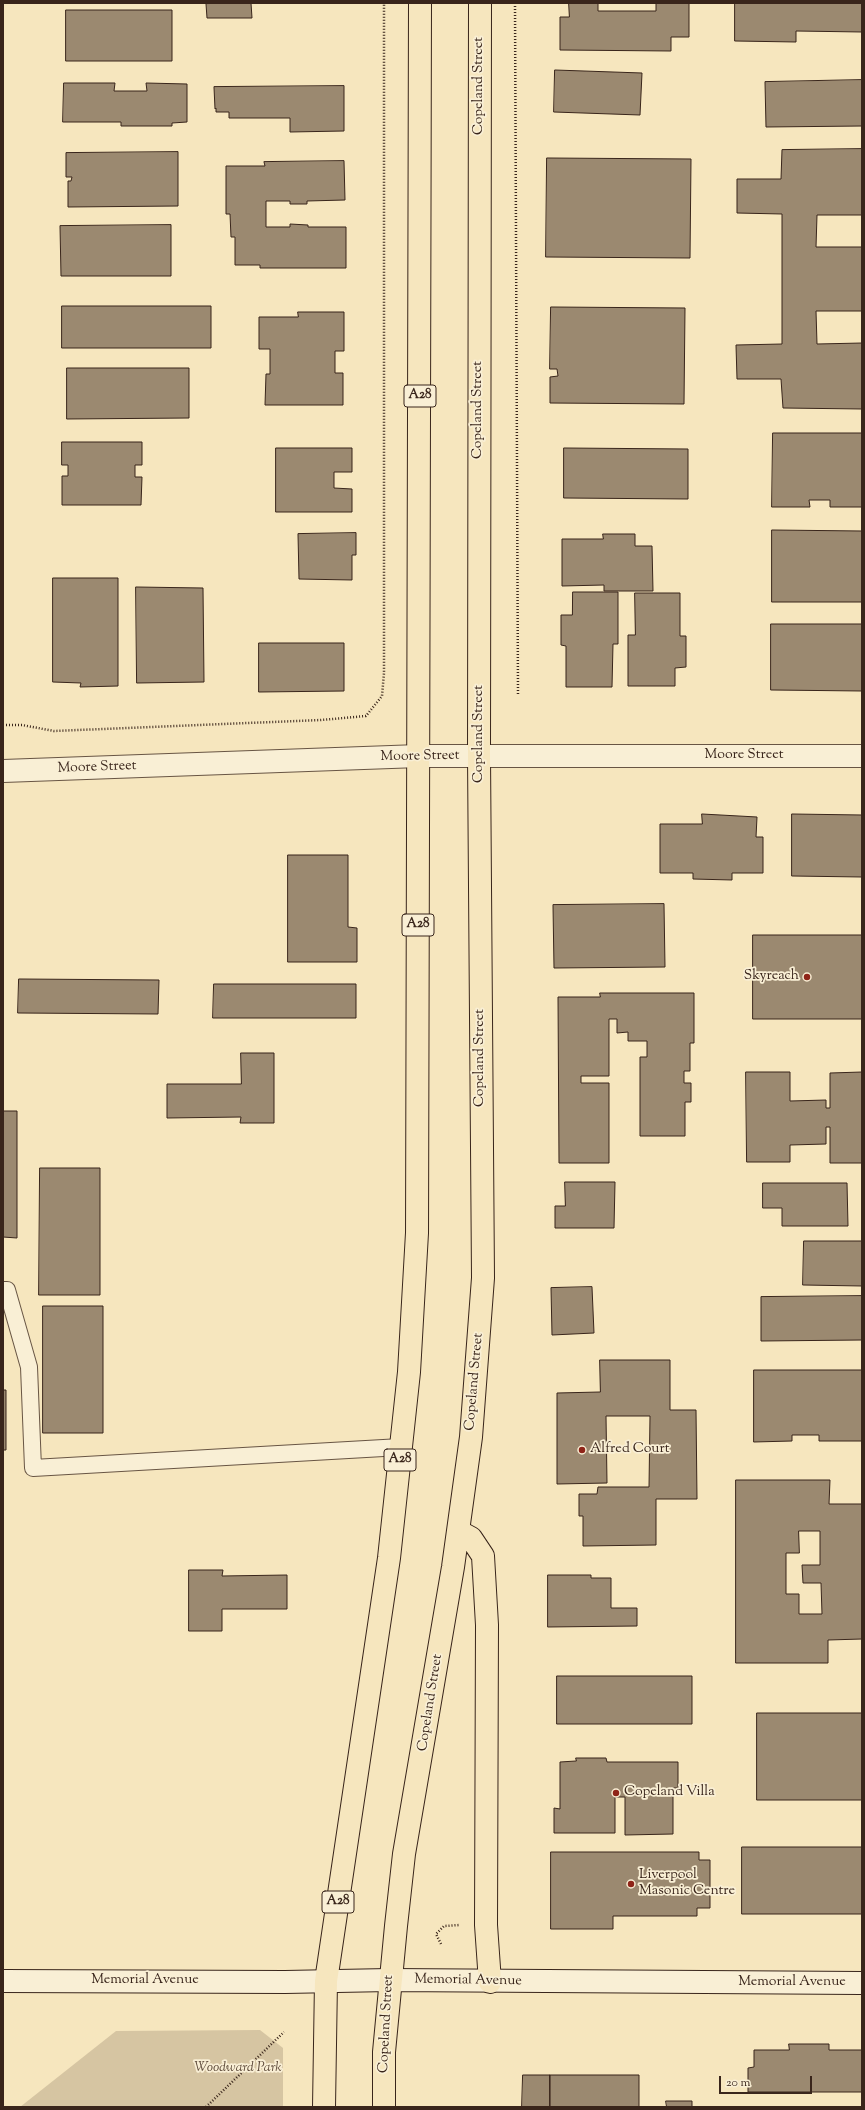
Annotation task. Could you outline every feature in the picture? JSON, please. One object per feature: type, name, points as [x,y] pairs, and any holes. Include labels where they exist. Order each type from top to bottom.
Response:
[{"type":"highway","name":"A28","points":[[324,2107],[326,1981],[389,1558],[409,1372],[416,1233],[419,756],[420,3]]},
{"type":"highway","name":"Copeland Street","points":[[384,2107],[384,2052],[389,1980],[404,1854],[428,1720],[458,1531],[471,1437],[483,1278],[480,756],[480,3]]},
{"type":"highway","points":[[458,1531],[471,1538],[482,1556],[486,1625],[486,1925],[490,1982]]},
{"type":"street","name":"Moore Street","points":[[3,771],[419,756],[862,756]]},
{"type":"street","name":"Memorial Avenue","points":[[3,1981],[389,1980],[490,1982],[862,1983]]},
{"type":"lane","points":[[3,1290],[7,1290],[29,1367],[33,1468],[401,1447]]},
{"type":"path","points":[[3,725],[22,725],[54,731],[314,720],[366,716],[382,696],[384,673],[384,3]]},
{"type":"path","points":[[515,3],[518,696]]},
{"type":"path","points":[[441,1944],[436,1934],[444,1926],[460,1925]]},
{"type":"path","points":[[206,2107],[284,2032]]},
{"type":"green space","name":"Woodward Park","points":[[260,2030],[283,2048],[283,2107],[20,2107],[116,2031]]},
{"type":"building","points":[[251,3],[252,18],[207,18],[206,4]]},
{"type":"building","points":[[569,3],[598,3],[598,11],[656,11],[656,3],[689,3],[689,37],[671,37],[671,51],[560,50],[560,17],[569,17]]},
{"type":"building","points":[[735,3],[862,3],[862,32],[796,31],[796,42],[735,41]]},
{"type":"building","points":[[66,10],[172,10],[172,61],[66,61]]},
{"type":"building","points":[[555,70],[642,73],[640,115],[554,112]]},
{"type":"building","points":[[862,80],[862,126],[766,127],[765,82]]},
{"type":"building","points":[[64,83],[115,83],[114,91],[147,91],[146,83],[187,84],[187,122],[172,123],[172,126],[121,126],[121,122],[63,122]]},
{"type":"building","points":[[344,86],[344,131],[290,132],[290,118],[229,118],[229,112],[216,112],[216,108],[215,109],[214,87]]},
{"type":"building","points":[[862,149],[862,215],[817,215],[816,247],[862,247],[862,311],[816,311],[817,344],[862,343],[862,409],[783,408],[781,379],[737,379],[736,345],[782,344],[782,214],[737,213],[737,179],[781,179],[782,150]]},
{"type":"building","points":[[178,152],[178,206],[68,207],[68,181],[71,181],[72,177],[66,177],[66,153]]},
{"type":"building","points":[[547,158],[691,159],[690,258],[546,257]]},
{"type":"building","points":[[344,161],[345,200],[307,201],[307,204],[290,204],[290,201],[266,201],[266,227],[290,227],[290,224],[308,225],[308,227],[346,227],[346,268],[260,268],[260,265],[235,265],[235,237],[231,237],[230,214],[226,214],[226,166],[265,166],[264,162]]},
{"type":"building","points":[[171,225],[171,276],[61,276],[60,226]]},
{"type":"building","points":[[62,306],[211,306],[211,348],[62,348]]},
{"type":"building","points":[[551,307],[685,308],[684,404],[550,403],[550,377],[558,376],[557,369],[550,369]]},
{"type":"building","points":[[298,312],[344,312],[344,351],[335,351],[335,373],[343,373],[343,405],[265,405],[266,374],[270,374],[270,349],[259,349],[259,317],[298,317]]},
{"type":"building","points":[[67,368],[189,368],[189,418],[67,419]]},
{"type":"building","points":[[773,433],[862,433],[862,507],[830,507],[830,500],[809,500],[810,507],[772,507]]},
{"type":"building","points":[[62,442],[142,442],[142,465],[135,465],[135,477],[142,477],[141,505],[62,505],[62,476],[68,476],[68,465],[62,465]]},
{"type":"building","points":[[276,448],[352,448],[352,472],[334,472],[334,488],[352,489],[352,512],[276,512]]},
{"type":"building","points":[[564,448],[688,449],[688,499],[564,498]]},
{"type":"building","points":[[772,530],[862,531],[862,602],[772,602]]},
{"type":"building","points":[[356,533],[356,555],[352,555],[352,580],[299,579],[298,534]]},
{"type":"building","points":[[603,534],[635,534],[635,546],[652,546],[653,591],[604,591],[604,585],[562,586],[562,539],[603,539]]},
{"type":"building","points":[[53,578],[118,578],[118,686],[80,687],[81,683],[53,682]]},
{"type":"building","points":[[136,587],[203,588],[204,682],[137,683]]},
{"type":"building","points":[[573,592],[618,592],[618,644],[613,644],[612,687],[566,687],[566,646],[561,645],[561,615],[572,615]]},
{"type":"building","points":[[635,593],[680,593],[680,636],[686,636],[686,667],[675,668],[675,686],[628,686],[628,635],[635,635]]},
{"type":"building","points":[[771,624],[862,624],[862,691],[771,690]]},
{"type":"building","points":[[259,643],[344,643],[344,691],[259,692]]},
{"type":"building","points":[[702,814],[757,817],[756,837],[763,837],[763,873],[732,873],[732,880],[693,879],[693,873],[660,873],[660,824],[702,824]]},
{"type":"building","points":[[792,814],[862,815],[862,877],[792,876]]},
{"type":"building","points":[[288,855],[348,855],[348,927],[357,928],[357,962],[288,962]]},
{"type":"building","points":[[664,904],[665,967],[554,968],[553,905]]},
{"type":"building","name":"Skyreach","points":[[753,935],[862,935],[862,1019],[753,1019]]},
{"type":"building","points":[[19,979],[159,980],[158,1014],[18,1013]]},
{"type":"building","points":[[214,984],[356,984],[356,1018],[213,1018]]},
{"type":"building","points":[[600,993],[694,993],[694,1043],[690,1043],[690,1071],[684,1071],[684,1083],[691,1083],[691,1102],[685,1102],[685,1136],[640,1136],[640,1057],[647,1057],[647,1041],[628,1041],[628,1032],[617,1033],[617,1019],[609,1019],[609,1076],[581,1076],[581,1083],[609,1083],[609,1163],[559,1163],[558,997],[600,997]]},
{"type":"building","points":[[241,1053],[274,1053],[274,1123],[240,1123],[241,1117],[167,1118],[167,1084],[241,1084]]},
{"type":"building","points":[[746,1072],[790,1072],[790,1101],[826,1100],[826,1108],[830,1108],[830,1073],[862,1072],[862,1163],[830,1163],[830,1127],[826,1127],[826,1144],[790,1145],[790,1162],[747,1162]]},
{"type":"building","points":[[3,1111],[17,1111],[17,1238],[3,1237]]},
{"type":"building","points":[[40,1168],[100,1168],[100,1295],[39,1295]]},
{"type":"building","points":[[565,1182],[615,1182],[614,1228],[555,1228],[555,1206],[565,1206]]},
{"type":"building","points":[[763,1183],[847,1183],[848,1226],[782,1226],[782,1208],[763,1208]]},
{"type":"building","points":[[804,1241],[862,1241],[862,1286],[803,1285]]},
{"type":"building","points":[[592,1287],[594,1333],[552,1335],[551,1288]]},
{"type":"building","points":[[862,1296],[862,1340],[761,1341],[761,1297]]},
{"type":"building","points":[[43,1306],[103,1306],[103,1433],[43,1433]]},
{"type":"building","name":"Alfred Court","points":[[600,1360],[670,1360],[670,1410],[696,1410],[697,1499],[656,1499],[656,1545],[583,1546],[583,1516],[579,1516],[579,1494],[597,1494],[598,1487],[649,1487],[650,1416],[606,1416],[607,1483],[557,1484],[557,1393],[600,1392]]},
{"type":"building","points":[[754,1370],[862,1370],[862,1441],[819,1441],[819,1435],[792,1435],[792,1441],[754,1442]]},
{"type":"building","points":[[3,1390],[6,1390],[6,1450],[3,1450]]},
{"type":"building","points":[[736,1480],[830,1480],[829,1504],[862,1504],[862,1639],[828,1640],[828,1663],[736,1663]],"holes":[[[799,1531],[820,1531],[820,1565],[802,1565],[803,1583],[821,1583],[822,1614],[799,1614],[799,1594],[786,1594],[786,1553],[799,1553]]]},
{"type":"building","points":[[189,1570],[223,1570],[222,1576],[287,1575],[287,1609],[222,1609],[222,1631],[189,1631]]},
{"type":"building","points":[[548,1575],[591,1575],[591,1578],[611,1578],[611,1608],[637,1608],[637,1626],[548,1627]]},
{"type":"building","points":[[557,1676],[692,1676],[692,1724],[557,1724]]},
{"type":"building","points":[[757,1713],[862,1713],[862,1800],[757,1800]]},
{"type":"building","name":"Copeland Villa","points":[[576,1758],[606,1758],[607,1762],[678,1762],[678,1788],[673,1788],[673,1834],[625,1835],[625,1797],[615,1797],[615,1833],[554,1833],[554,1808],[560,1809],[560,1762],[576,1761]]},
{"type":"building","points":[[742,1847],[862,1847],[862,1914],[742,1914]]},
{"type":"building","name":"Liverpool Masonic Centre","points":[[551,1852],[699,1852],[699,1860],[710,1860],[710,1908],[697,1908],[697,1916],[613,1916],[613,1929],[551,1929]]},
{"type":"building","points":[[789,2044],[829,2044],[829,2050],[862,2050],[862,2092],[748,2092],[748,2068],[754,2067],[754,2050],[789,2050]]},
{"type":"building","points":[[523,2075],[550,2075],[550,2107],[522,2107]]},
{"type":"building","points":[[550,2075],[639,2075],[639,2107],[550,2107]]},
{"type":"building","points":[[666,2101],[692,2101],[692,2107],[667,2107]]},
{"type":"place","name":"Skyreach","points":[[807,977]]},
{"type":"place","name":"Alfred Court","points":[[582,1450]]},
{"type":"place","name":"Copeland Villa","points":[[616,1793]]},
{"type":"place","name":"Liverpool Masonic Centre","points":[[631,1884]]}]
